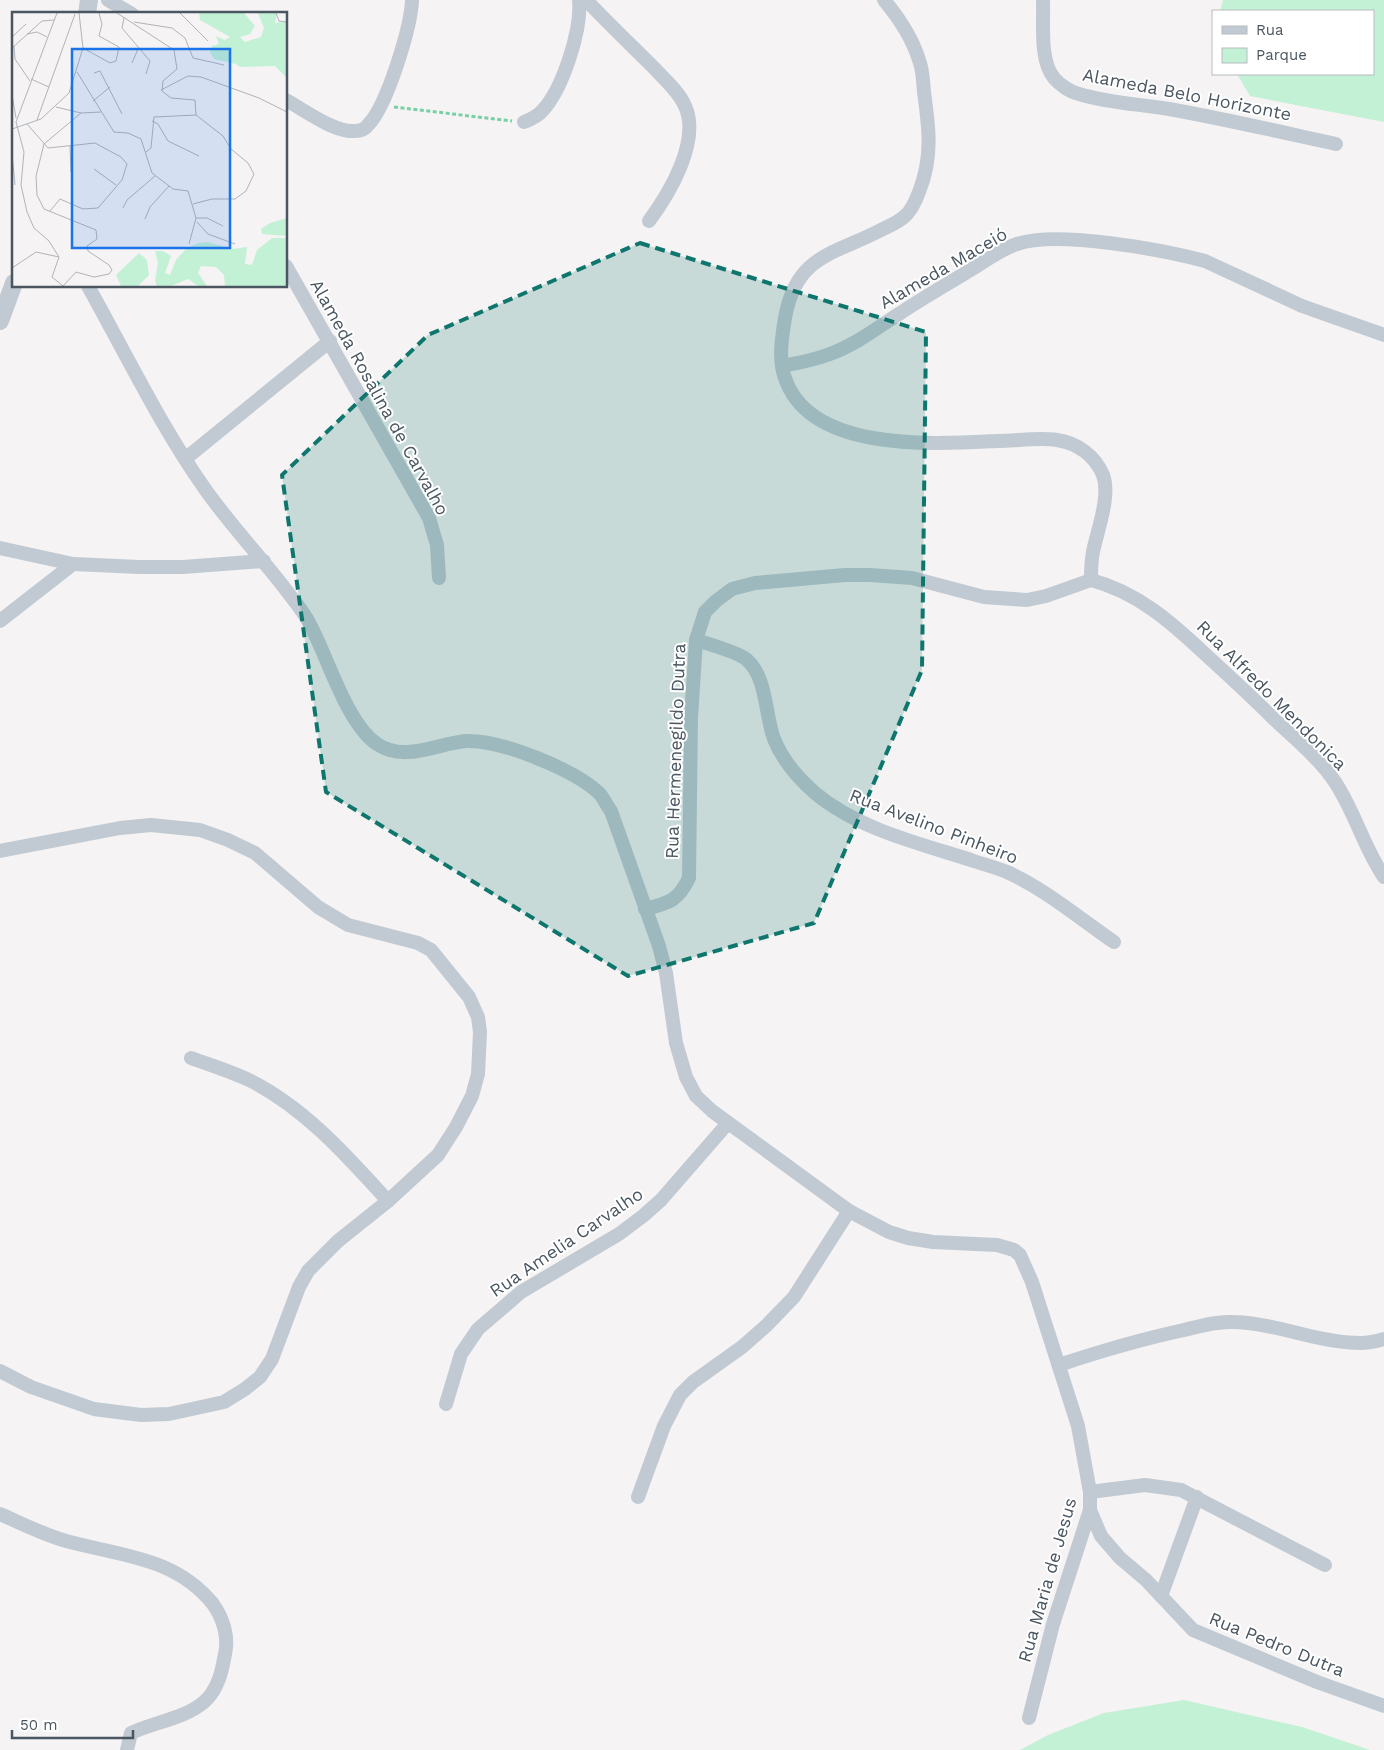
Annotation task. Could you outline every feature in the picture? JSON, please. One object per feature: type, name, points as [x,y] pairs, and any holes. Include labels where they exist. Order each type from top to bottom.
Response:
[{"type":"street","points":[[108,0],[129,12]]},
{"type":"street","points":[[288,101],[333,126],[348,131],[356,131],[369,125],[381,105],[406,38],[412,0]]},
{"type":"street","points":[[524,122],[536,117],[543,110],[560,82],[577,31],[579,0]]},
{"type":"street","points":[[586,0],[668,82],[680,97],[687,113],[689,125],[687,143],[677,177],[668,194],[649,221]]},
{"type":"street","points":[[884,0],[896,14],[912,41],[920,61],[929,137],[928,162],[916,199],[906,216],[817,261],[806,270],[794,285],[788,302],[782,337],[782,366],[788,386],[796,400],[822,421],[842,430],[866,437],[928,444],[1057,440],[1083,449],[1094,459],[1098,466],[1104,478],[1105,491],[1092,555],[1091,580]]},
{"type":"street","name":"Alameda Belo Horizonte","points":[[1043,0],[1044,39],[1049,70],[1054,78],[1063,86],[1078,94],[1168,109],[1336,144]]},
{"type":"street","name":"Alameda Maceió","points":[[782,366],[808,362],[861,340],[902,312],[997,254],[1017,244],[1045,240],[1071,240],[1119,245],[1188,256],[1217,266],[1302,306],[1384,335]]},
{"type":"street","name":"Alameda Rosalina de Carvalho","points":[[288,269],[330,340],[429,518],[437,545],[438,578]]},
{"type":"street","points":[[0,321],[12,288]]},
{"type":"street","name":"Rua Maria de Jesus","points":[[89,288],[185,459],[226,517],[264,561],[306,617],[322,647],[348,705],[369,736],[377,744],[386,749],[407,752],[455,742],[490,742],[570,772],[601,795],[611,811],[659,946],[666,973],[676,1042],[686,1076],[696,1096],[728,1123],[849,1210],[889,1232],[908,1238],[933,1242],[1006,1247],[1020,1255],[1032,1282],[1078,1426],[1090,1492],[1090,1510],[1053,1624],[1029,1718]]},
{"type":"street","points":[[185,459],[330,340]]},
{"type":"street","points":[[0,548],[73,564],[183,567],[264,561]]},
{"type":"street","points":[[0,621],[73,564]]},
{"type":"street","name":"Rua Hermenegildo Dutra","points":[[645,908],[668,903],[679,896],[689,878],[691,718],[696,640],[705,612],[732,589],[755,583],[846,575],[870,575],[912,578],[984,597],[1027,600],[1046,596],[1091,580]]},
{"type":"street","name":"Rua Alfredo Mendonica","points":[[1091,580],[1110,585],[1143,603],[1166,619],[1238,684],[1321,765],[1334,780],[1347,802],[1372,858],[1384,877]]},
{"type":"street","name":"Rua Avelino Pinheiro","points":[[696,640],[745,658],[751,664],[758,674],[775,740],[784,757],[797,775],[838,810],[881,830],[1006,871],[1035,887],[1114,942]]},
{"type":"street","points":[[0,850],[151,825],[200,830],[228,840],[255,853],[318,907],[348,925],[418,943],[431,950],[469,997],[478,1017],[480,1032],[478,1074],[472,1096],[456,1127],[438,1155],[388,1201],[338,1241],[308,1271],[299,1287],[272,1360],[260,1377],[245,1389],[224,1402],[169,1414],[141,1415],[94,1408],[31,1387],[0,1371]]},
{"type":"street","points":[[191,1058],[249,1081],[300,1112],[357,1167],[388,1201]]},
{"type":"street","name":"Rua Amelia Carvalho","points":[[446,1404],[461,1354],[478,1329],[521,1292],[618,1234],[643,1216],[661,1200],[728,1123]]},
{"type":"street","points":[[638,1497],[664,1426],[680,1395],[693,1382],[742,1347],[794,1297],[849,1210]]},
{"type":"street","points":[[1059,1365],[1122,1344],[1209,1324],[1231,1321],[1257,1323],[1339,1342],[1363,1343],[1384,1339]]},
{"type":"street","points":[[1090,1492],[1145,1485],[1181,1490],[1325,1565]]},
{"type":"street","points":[[1162,1596],[1197,1498]]},
{"type":"street","name":"Rua Pedro Dutra","points":[[1090,1510],[1101,1536],[1120,1558],[1146,1580],[1193,1630],[1317,1682],[1384,1706]]},
{"type":"street","points":[[0,1514],[68,1542],[130,1555],[170,1569],[192,1582],[221,1614],[226,1650],[220,1679],[212,1692],[204,1702],[187,1712],[131,1733],[126,1750]]},
{"type":"path","points":[[381,105],[524,122]]},
{"type":"highlighted area","points":[[640,243],[926,332],[922,670],[814,923],[628,976],[326,792],[282,475],[428,335]]},
{"type":"green space","points":[[1223,0],[1384,0],[1384,122],[1250,96],[1238,75],[1374,75],[1374,10],[1220,10]]},
{"type":"green space","points":[[1184,1700],[1302,1727],[1370,1750],[1020,1750],[1048,1735],[1104,1713]]}]
